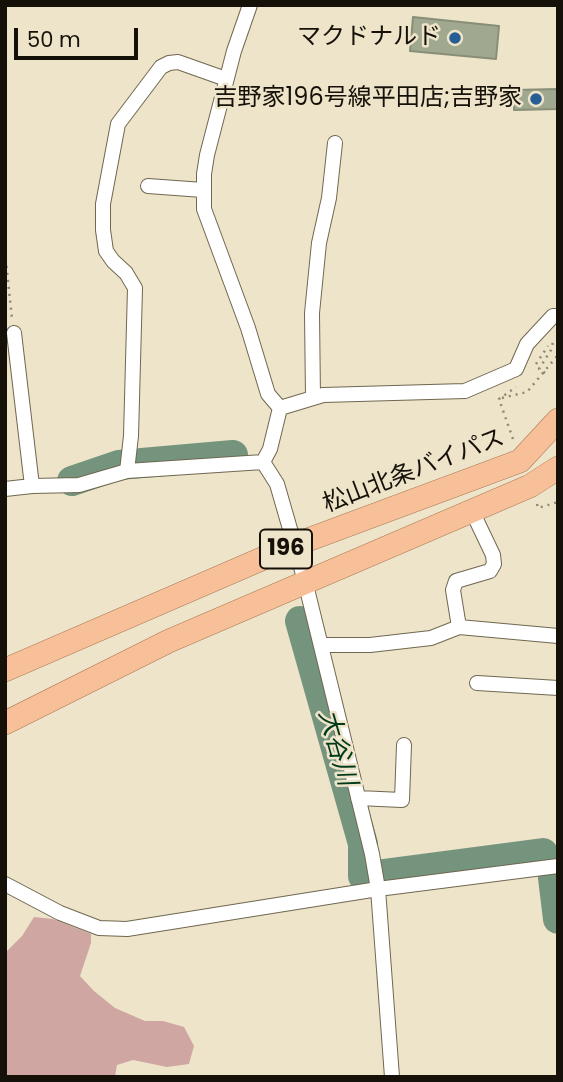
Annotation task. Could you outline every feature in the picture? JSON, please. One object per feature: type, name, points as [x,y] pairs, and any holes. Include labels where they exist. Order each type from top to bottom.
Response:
[{"type":"highway","name":"松山北条バイパス","points":[[5,670],[294,545],[520,461],[558,420]]},
{"type":"highway","name":"196","points":[[520,461],[558,440]]},
{"type":"highway","name":"196","points":[[5,723],[169,641],[530,486],[558,468]]},
{"type":"street","points":[[250,5],[226,79],[206,155],[204,209],[248,328],[268,394],[280,408]]},
{"type":"street","points":[[127,471],[131,436],[135,288],[106,251],[103,230],[103,204],[118,124],[161,66],[169,62],[178,62],[226,79]]},
{"type":"street","points":[[313,398],[312,313],[320,243],[330,198],[335,143]]},
{"type":"street","points":[[148,186],[203,190]]},
{"type":"street","points":[[280,408],[323,395],[465,391],[516,369],[527,344],[553,316],[558,316]]},
{"type":"street","points":[[14,332],[32,485]]},
{"type":"street","points":[[263,462],[270,449],[280,408]]},
{"type":"street","points":[[5,489],[32,485],[79,485],[127,471],[263,462]]},
{"type":"street","points":[[263,462],[277,484],[305,581],[378,888],[392,1077]]},
{"type":"street","points":[[459,627],[453,590],[456,581],[490,572],[494,565],[493,555],[472,510]]},
{"type":"street","points":[[321,645],[370,645],[431,638],[459,627],[558,636]]},
{"type":"street","points":[[477,682],[558,688]]},
{"type":"street","points":[[358,798],[402,800],[404,745]]},
{"type":"street","points":[[5,884],[60,913],[99,928],[127,929],[378,888],[558,866]]},
{"type":"path","points":[[5,252],[14,332]]},
{"type":"path","points":[[545,373],[539,369],[551,351],[554,338]]},
{"type":"path","points":[[499,399],[527,392],[558,355]]},
{"type":"shaded area","points":[[34,917],[53,919],[91,934],[91,943],[80,976],[115,1008],[145,1021],[163,1021],[184,1027],[194,1046],[189,1064],[167,1067],[133,1060],[117,1065],[115,1077],[5,1077],[5,953],[22,936]]},
{"type":"building","name":"マクドナルド","points":[[413,17],[499,26],[496,59],[410,51]]},
{"type":"building","name":"吉野家196号線平田店;吉野家","points":[[558,89],[558,109],[514,110],[514,90]]},
{"type":"waterway","name":"大谷川","points":[[72,481],[119,465],[233,455]]},
{"type":"waterway","name":"大谷川","points":[[300,621],[363,844],[363,876]]},
{"type":"waterway","name":"大谷川","points":[[383,874],[543,853]]},
{"type":"waterway","name":"大谷川","points":[[553,878],[558,919]]},
{"type":"place","name":"マクドナルド","points":[[455,38]]},
{"type":"place","name":"吉野家196号線平田店;吉野家","points":[[536,99]]}]
